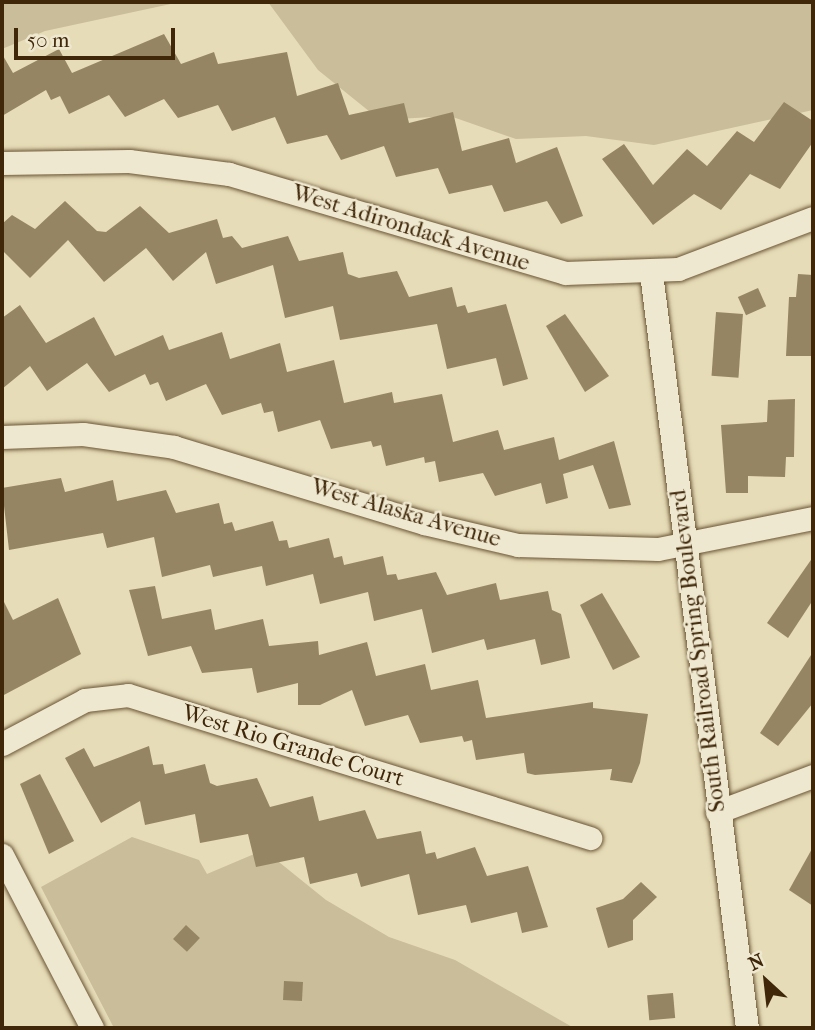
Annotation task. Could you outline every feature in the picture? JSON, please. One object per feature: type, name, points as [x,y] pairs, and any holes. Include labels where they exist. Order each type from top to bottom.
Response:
[{"type":"street","name":"West Adirondack Avenue","points":[[2,163],[128,161],[229,174],[565,273],[651,273],[710,261],[813,218]]},
{"type":"street","name":"South Railroad Spring Boulevard","points":[[651,273],[717,812],[747,1028]]},
{"type":"street","name":"West Alaska Avenue","points":[[2,437],[83,434],[174,447],[424,523],[518,545],[608,551],[686,546],[813,517]]},
{"type":"street","name":"West Rio Grande Court","points":[[2,744],[85,700],[128,695],[590,838]]},
{"type":"street","points":[[717,812],[813,776]]},
{"type":"street","points":[[2,855],[92,1028]]},
{"type":"shaded area","points":[[2,2],[180,2],[45,31],[2,49]]},
{"type":"shaded area","points":[[268,2],[813,2],[813,110],[654,145],[586,136],[516,139],[450,116],[380,120],[318,70]]},
{"type":"shaded area","points":[[132,837],[199,860],[207,874],[264,850],[326,900],[389,937],[455,960],[574,1028],[114,1028],[41,887]]},
{"type":"building","points":[[164,34],[181,64],[214,52],[218,64],[287,52],[297,96],[338,83],[349,115],[404,103],[409,123],[453,112],[462,151],[509,138],[516,163],[557,147],[583,216],[561,224],[547,201],[504,212],[492,185],[449,194],[438,168],[396,177],[384,146],[341,160],[327,135],[287,144],[275,117],[232,131],[218,105],[178,118],[164,99],[125,117],[109,95],[69,114],[60,96],[51,100],[46,90],[2,116],[2,54],[13,73],[59,49],[72,73]]},
{"type":"building","points":[[784,102],[813,121],[813,142],[780,189],[750,174],[721,210],[694,194],[653,225],[602,159],[624,144],[653,185],[687,149],[707,166],[737,131],[754,142]]},
{"type":"building","points":[[65,201],[97,231],[106,232],[140,206],[169,233],[217,219],[223,238],[232,236],[242,248],[288,236],[299,261],[343,252],[348,274],[359,278],[397,271],[409,297],[452,287],[457,307],[465,305],[468,313],[506,304],[528,379],[503,386],[496,358],[447,369],[437,324],[340,340],[333,306],[285,318],[273,265],[216,284],[206,252],[173,281],[146,248],[104,282],[68,240],[30,278],[2,250],[2,224],[12,215],[35,229]]},
{"type":"building","points":[[798,274],[813,275],[813,356],[786,356],[789,297],[796,297]]},
{"type":"building","points":[[758,288],[766,306],[746,315],[738,297]]},
{"type":"building","points":[[20,305],[46,343],[94,317],[115,356],[163,335],[169,350],[222,332],[230,359],[280,343],[287,372],[334,360],[344,403],[392,392],[394,403],[442,394],[453,442],[498,430],[504,450],[554,437],[559,460],[614,441],[631,505],[609,509],[593,465],[563,474],[568,498],[546,504],[541,483],[495,496],[483,473],[439,482],[435,461],[425,463],[424,457],[386,466],[381,445],[373,447],[371,441],[331,449],[320,420],[278,432],[273,411],[264,413],[261,403],[222,415],[206,384],[166,401],[158,382],[150,385],[145,374],[109,392],[87,363],[47,391],[30,366],[2,389],[2,318]]},
{"type":"building","points":[[716,312],[743,314],[738,378],[712,376]]},
{"type":"building","points":[[565,314],[609,376],[585,392],[546,326]]},
{"type":"building","points":[[795,399],[794,457],[786,457],[785,477],[748,476],[748,493],[726,493],[721,425],[767,422],[768,400]]},
{"type":"building","points":[[61,478],[65,492],[113,480],[117,501],[166,490],[176,513],[219,503],[224,524],[232,522],[235,531],[273,521],[279,541],[287,540],[289,548],[329,538],[334,558],[342,556],[344,565],[383,556],[387,575],[396,574],[398,580],[436,572],[447,595],[496,583],[500,600],[548,591],[552,610],[561,614],[570,658],[541,665],[535,639],[487,650],[484,639],[432,653],[422,609],[374,621],[368,592],[320,604],[313,574],[266,586],[262,566],[213,577],[210,565],[162,577],[154,537],[107,548],[103,533],[9,550],[2,488]]},
{"type":"building","points":[[813,557],[813,600],[788,638],[767,623]]},
{"type":"building","points":[[155,586],[162,619],[211,609],[215,630],[263,619],[269,646],[318,641],[319,655],[367,642],[376,676],[425,664],[431,690],[478,680],[486,718],[593,702],[593,708],[648,714],[640,763],[632,783],[610,780],[612,769],[535,775],[527,773],[524,753],[476,760],[472,740],[464,742],[462,736],[420,743],[408,715],[365,726],[352,690],[320,705],[298,705],[298,683],[257,693],[252,668],[202,673],[191,646],[148,656],[129,590]]},
{"type":"building","points":[[602,593],[640,657],[613,670],[580,605]]},
{"type":"building","points":[[2,598],[13,620],[58,598],[81,654],[2,696]]},
{"type":"building","points":[[813,652],[813,703],[778,746],[760,733]]},
{"type":"building","points":[[149,746],[153,765],[163,764],[165,774],[205,764],[210,783],[217,786],[257,778],[270,807],[313,796],[319,821],[365,810],[377,839],[421,831],[426,854],[435,852],[437,859],[475,847],[487,876],[528,866],[548,927],[522,933],[517,912],[471,923],[466,905],[418,915],[409,874],[361,887],[357,873],[310,884],[304,857],[256,867],[248,834],[200,843],[195,814],[145,825],[140,801],[101,823],[65,758],[84,748],[94,767]]},
{"type":"building","points":[[40,774],[74,841],[49,854],[20,784]]},
{"type":"building","points":[[813,847],[813,906],[789,890]]},
{"type":"building","points":[[641,882],[657,897],[633,920],[633,940],[608,948],[596,908],[623,899]]},
{"type":"building","points":[[186,925],[200,938],[187,952],[173,939]]},
{"type":"building","points":[[284,981],[303,982],[302,1001],[283,1000]]},
{"type":"building","points":[[673,993],[675,1018],[649,1020],[647,995]]}]
